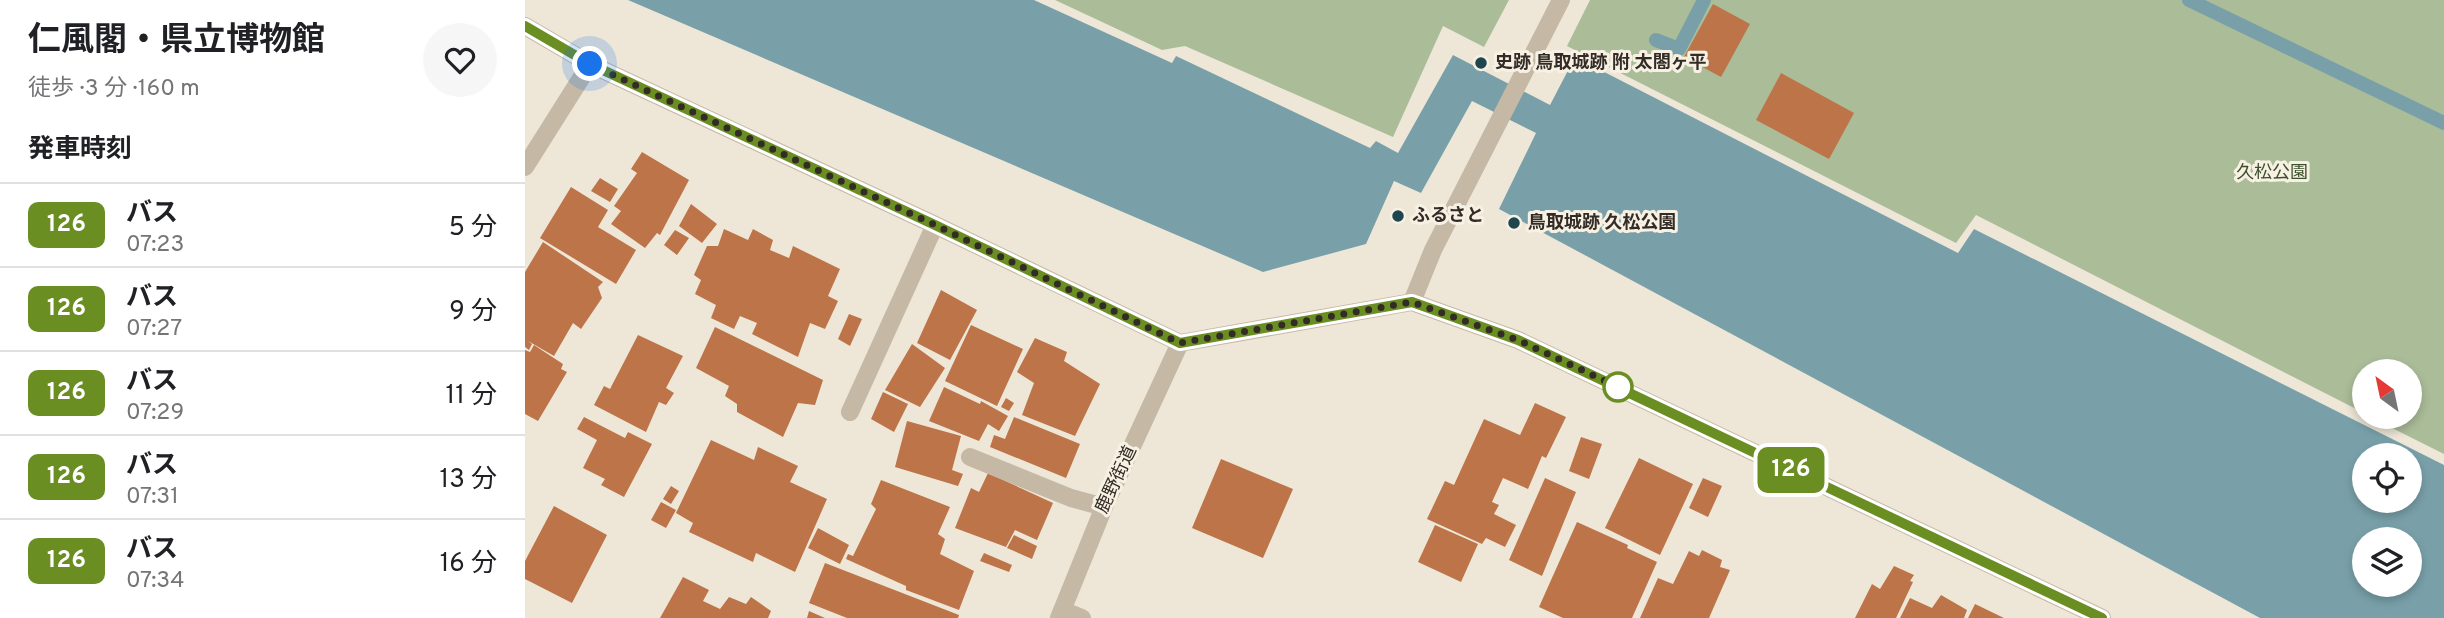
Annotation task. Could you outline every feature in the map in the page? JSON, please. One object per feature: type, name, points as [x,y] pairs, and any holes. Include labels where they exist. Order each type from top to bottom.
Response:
[{"type":"street","points":[[1412,302],[1433,250],[1562,0]]},
{"type":"street","points":[[525,26],[590,64],[1180,343],[1412,302],[1518,340],[2102,618]]},
{"type":"street","points":[[525,167],[590,64]]},
{"type":"street","points":[[850,412],[935,225]]},
{"type":"street","name":"鹿野街道","points":[[1061,614],[1104,507],[1180,343]]},
{"type":"street","points":[[970,457],[1071,498],[1104,507]]},
{"type":"street","points":[[1061,614],[1082,618]]},
{"type":"green space","points":[[1055,0],[1509,0],[1484,47],[1443,26],[1393,137],[1185,46],[1162,50]]},
{"type":"green space","name":"久松公園","points":[[1590,0],[2444,0],[2444,454],[2394,429],[2422,429],[2422,359],[2352,359],[2352,407],[1976,215],[1956,243],[1567,46]]},
{"type":"water","points":[[628,0],[1034,0],[1172,63],[1176,56],[1370,148],[1376,141],[1398,153],[1453,55],[1550,105],[1575,57],[1958,253],[1974,229],[2352,419],[2352,429],[2372,429],[2400,443],[2352,443],[2352,513],[2422,513],[2422,454],[2444,465],[2444,618],[2260,618],[1499,209],[1536,133],[1472,101],[1421,193],[1394,181],[1366,244],[1263,272]]},
{"type":"building","points":[[1713,4],[1750,24],[1721,77],[1684,57]]},
{"type":"building","points":[[1781,73],[1854,113],[1829,159],[1756,120]]},
{"type":"building","points":[[642,152],[689,180],[660,235],[657,233],[645,248],[611,224],[621,211],[614,206],[637,173],[631,169]]},
{"type":"building","points":[[600,178],[618,189],[610,202],[591,191]]},
{"type":"building","points":[[571,187],[608,210],[598,227],[636,250],[616,284],[540,238]]},
{"type":"building","points":[[691,204],[717,224],[702,243],[679,226]]},
{"type":"building","points":[[724,229],[748,240],[753,229],[773,240],[770,250],[789,258],[793,246],[840,269],[828,296],[838,301],[825,329],[810,323],[798,357],[752,334],[757,323],[740,316],[734,329],[711,318],[716,305],[695,294],[701,280],[694,275],[707,246],[718,246]]},
{"type":"building","points":[[675,230],[689,238],[677,255],[664,245]]},
{"type":"building","points":[[543,242],[603,282],[598,287],[602,298],[581,329],[573,323],[554,356],[528,341],[532,344],[529,350],[525,347],[525,272]]},
{"type":"building","points":[[941,290],[977,310],[950,360],[917,343]]},
{"type":"building","points":[[849,314],[862,319],[850,346],[838,339]]},
{"type":"building","points":[[971,325],[1023,349],[997,406],[945,381]]},
{"type":"building","points":[[715,327],[823,380],[815,405],[798,403],[783,437],[737,412],[737,404],[725,396],[729,386],[696,368]]},
{"type":"building","points":[[638,335],[683,356],[666,388],[674,393],[666,405],[659,402],[646,432],[594,405],[604,386],[610,389]]},
{"type":"building","points":[[1035,338],[1067,352],[1064,361],[1100,384],[1075,436],[1022,415],[1034,383],[1017,372]]},
{"type":"building","points":[[912,344],[945,368],[920,407],[885,390]]},
{"type":"building","points":[[534,345],[563,364],[561,369],[567,372],[538,421],[525,414],[525,350],[530,352]]},
{"type":"building","points":[[944,387],[980,404],[981,401],[1008,416],[999,431],[988,424],[979,441],[929,421]]},
{"type":"building","points":[[883,392],[908,404],[894,432],[871,419]]},
{"type":"building","points":[[1006,398],[1014,403],[1009,411],[1001,407]]},
{"type":"building","points":[[1535,403],[1566,417],[1546,458],[1542,456],[1528,489],[1503,478],[1492,502],[1499,505],[1494,514],[1516,525],[1505,547],[1486,538],[1482,544],[1427,519],[1445,481],[1454,485],[1484,419],[1520,435]]},
{"type":"building","points":[[584,417],[625,438],[628,432],[652,444],[624,497],[601,485],[605,479],[583,468],[597,440],[577,429]]},
{"type":"building","points":[[1014,417],[1080,444],[1066,478],[990,447],[994,435],[1005,439]]},
{"type":"building","points":[[907,421],[961,436],[952,470],[963,474],[958,486],[895,467]]},
{"type":"building","points":[[1581,437],[1602,444],[1589,479],[1569,471]]},
{"type":"building","points":[[711,440],[754,460],[758,447],[798,466],[790,482],[827,499],[795,572],[756,553],[753,562],[689,532],[693,523],[676,513]]},
{"type":"building","points":[[1639,458],[1693,484],[1660,555],[1605,528]]},
{"type":"building","points":[[1221,459],[1293,489],[1263,558],[1192,528]]},
{"type":"building","points":[[988,473],[1053,503],[1037,540],[1015,530],[1006,547],[955,528],[971,488],[979,492]]},
{"type":"building","points":[[1545,478],[1576,492],[1542,576],[1509,560]]},
{"type":"building","points":[[1703,478],[1722,486],[1708,517],[1689,508]]},
{"type":"building","points":[[881,480],[950,507],[938,534],[945,539],[940,554],[974,571],[959,610],[906,590],[906,586],[846,559],[848,554],[853,556],[876,509],[871,504]]},
{"type":"building","points":[[671,486],[679,491],[671,504],[663,499]]},
{"type":"building","points":[[661,502],[676,510],[666,528],[651,520]]},
{"type":"building","points":[[554,506],[607,535],[572,603],[525,579],[525,561]]},
{"type":"building","points":[[1577,522],[1628,545],[1627,548],[1657,562],[1632,618],[1563,618],[1539,607]]},
{"type":"building","points":[[1435,525],[1478,544],[1461,582],[1418,562]]},
{"type":"building","points":[[818,528],[849,545],[840,564],[808,548]]},
{"type":"building","points":[[1014,535],[1037,546],[1032,559],[1007,548]]},
{"type":"building","points":[[1702,550],[1722,560],[1720,567],[1730,570],[1709,618],[1640,618],[1658,578],[1673,584],[1689,551],[1699,556]]},
{"type":"building","points":[[984,553],[1012,565],[1009,572],[980,561]]},
{"type":"building","points":[[825,563],[959,615],[958,618],[847,618],[809,603]]},
{"type":"building","points":[[1894,566],[1914,575],[1896,618],[1855,618],[1872,584],[1880,589]]},
{"type":"building","points":[[683,577],[709,590],[703,601],[720,609],[729,597],[746,604],[751,597],[771,611],[768,618],[660,618]]},
{"type":"building","points":[[1941,595],[1967,610],[1964,618],[1900,618],[1910,598],[1932,608]]},
{"type":"building","points":[[1975,604],[2004,618],[1968,618]]},
{"type":"building","points":[[809,611],[825,618],[807,618]]},
{"type":"waterway","points":[[1656,40],[1679,49],[1704,0]]},
{"type":"waterway","points":[[2189,0],[2444,123]]},
{"type":"bus line","name":"126","points":[[525,26],[590,64],[1180,343],[1412,302],[1518,340],[2102,618]]},
{"type":"place","name":"史跡 鳥取城跡 附 太閤ヶ平","points":[[1481,63]]},
{"type":"place","name":"ふるさと","points":[[1398,216]]},
{"type":"place","name":"鳥取城跡 久松公園","points":[[1514,223]]},
{"type":"route","points":[[590,64],[1180,343],[1412,302],[1518,340],[1618,387]]}]
